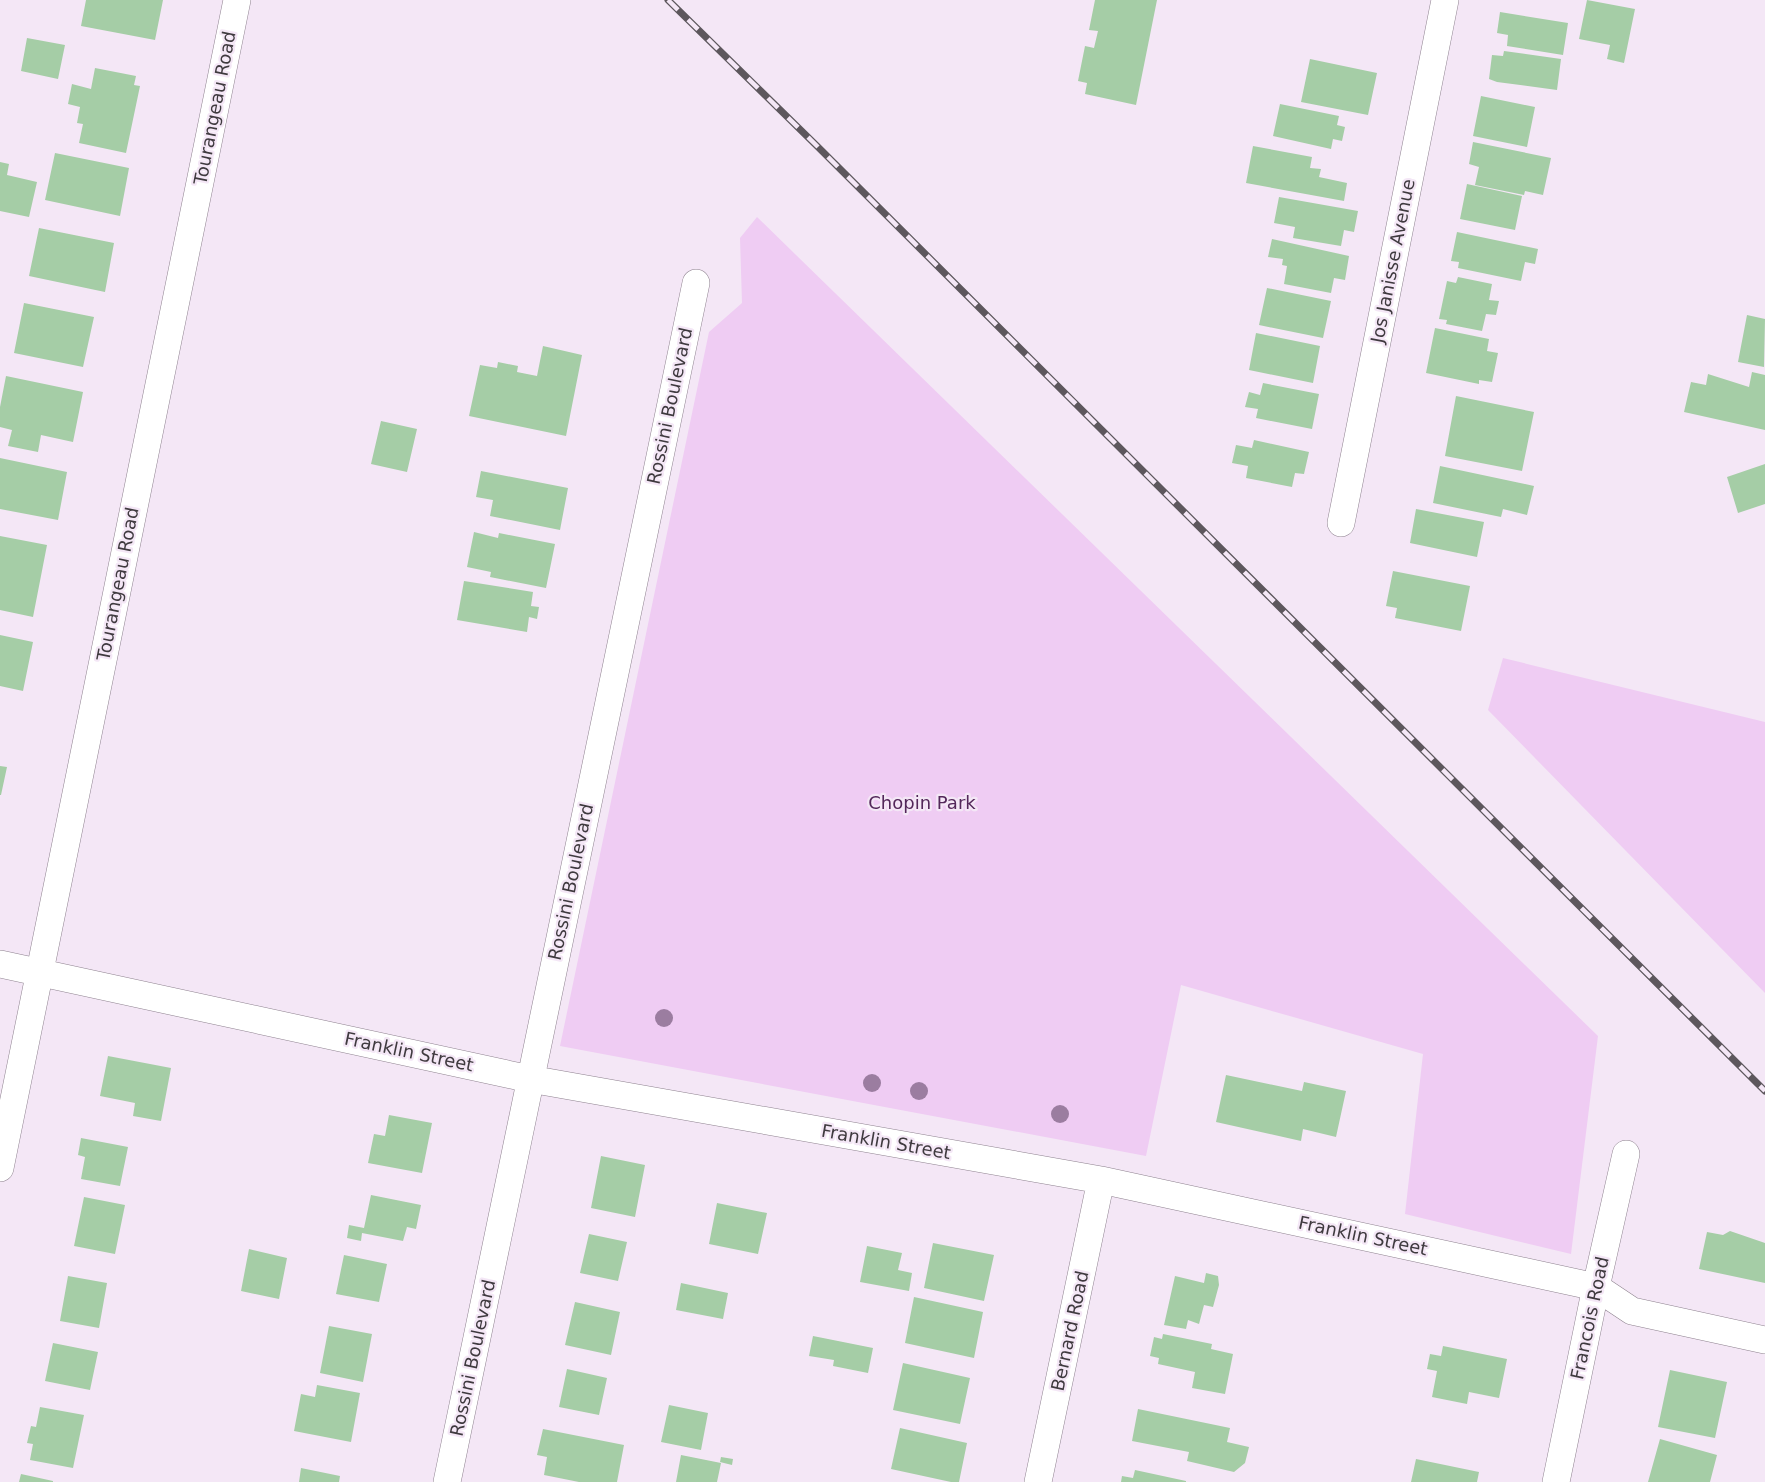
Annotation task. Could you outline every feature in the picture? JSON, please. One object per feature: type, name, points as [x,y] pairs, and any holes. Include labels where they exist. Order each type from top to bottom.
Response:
[{"type":"street","name":"Tourangeau Road","points":[[0,1168],[237,0]]},
{"type":"street","name":"Jos Janisse Avenue","points":[[1341,523],[1445,0]]},
{"type":"street","name":"Rossini Boulevard","points":[[447,1482],[696,283]]},
{"type":"street","name":"Franklin Street","points":[[0,964],[531,1079],[1101,1180],[1596,1287],[1632,1311],[1765,1340]]},
{"type":"street","name":"Francois Road","points":[[1556,1482],[1626,1154]]},
{"type":"street","name":"Bernard Road","points":[[1038,1482],[1101,1180]]},
{"type":"green space","name":"Chopin Park","points":[[757,217],[1598,1036],[1571,1254],[1405,1214],[1423,1054],[1181,985],[1146,1156],[560,1046],[709,332],[742,303],[740,238]]},
{"type":"green space","points":[[1503,658],[1765,722],[1765,993],[1488,710]]},
{"type":"building","points":[[86,0],[163,0],[155,40],[81,26]]},
{"type":"building","points":[[1095,0],[1157,0],[1136,105],[1085,94],[1087,83],[1078,81],[1085,46],[1094,48],[1098,31],[1089,30]]},
{"type":"building","points":[[1587,0],[1635,9],[1624,63],[1607,59],[1610,45],[1579,39]]},
{"type":"building","points":[[1500,12],[1568,23],[1563,55],[1507,46],[1508,35],[1497,33]]},
{"type":"building","points":[[27,38],[65,45],[58,79],[21,71]]},
{"type":"building","points":[[1504,51],[1561,59],[1557,90],[1489,79],[1492,55],[1503,56]]},
{"type":"building","points":[[1310,59],[1377,73],[1368,115],[1301,102]]},
{"type":"building","points":[[95,68],[136,76],[134,85],[140,86],[126,153],[79,143],[83,124],[77,123],[80,107],[68,104],[72,84],[91,89]]},
{"type":"building","points":[[1481,96],[1535,107],[1527,147],[1473,136]]},
{"type":"building","points":[[1280,104],[1339,116],[1337,125],[1345,127],[1342,141],[1333,139],[1331,149],[1273,136]]},
{"type":"building","points":[[1473,142],[1551,158],[1543,195],[1525,191],[1524,195],[1475,185],[1479,167],[1469,164]]},
{"type":"building","points":[[1253,146],[1312,157],[1310,168],[1321,169],[1319,177],[1347,183],[1344,201],[1246,183]]},
{"type":"building","points":[[55,153],[129,168],[120,216],[45,200]]},
{"type":"building","points":[[0,162],[9,164],[7,175],[37,182],[29,217],[0,211]]},
{"type":"building","points":[[1467,184],[1522,196],[1515,230],[1460,219]]},
{"type":"building","points":[[1279,197],[1358,211],[1354,232],[1344,230],[1341,246],[1293,238],[1295,227],[1274,223]]},
{"type":"building","points":[[39,228],[114,243],[105,292],[29,276]]},
{"type":"building","points":[[1457,232],[1538,249],[1535,264],[1525,262],[1521,281],[1458,268],[1459,262],[1451,261]]},
{"type":"building","points":[[1272,239],[1349,256],[1345,280],[1334,278],[1331,293],[1284,284],[1287,266],[1282,265],[1283,259],[1268,257]]},
{"type":"building","points":[[1458,277],[1492,284],[1489,300],[1499,301],[1496,315],[1486,314],[1482,331],[1446,324],[1447,320],[1439,319],[1447,281],[1456,283]]},
{"type":"building","points":[[1267,288],[1331,301],[1323,338],[1259,325]]},
{"type":"building","points":[[24,303],[94,317],[83,367],[14,353]]},
{"type":"building","points":[[1747,315],[1765,319],[1764,367],[1738,362]]},
{"type":"building","points":[[1435,328],[1489,339],[1487,351],[1498,353],[1492,382],[1479,380],[1479,384],[1426,373]]},
{"type":"building","points":[[1256,333],[1320,346],[1313,383],[1249,370]]},
{"type":"building","points":[[543,346],[582,355],[566,436],[469,416],[480,365],[497,368],[498,362],[518,366],[517,372],[537,376]]},
{"type":"building","points":[[1752,372],[1765,375],[1765,430],[1684,412],[1691,382],[1706,385],[1708,374],[1749,387]]},
{"type":"building","points":[[6,376],[83,392],[73,442],[41,435],[38,452],[8,446],[12,430],[0,427],[0,407]]},
{"type":"building","points":[[1263,383],[1319,394],[1312,429],[1256,418],[1258,409],[1245,407],[1249,392],[1260,395]]},
{"type":"building","points":[[1456,396],[1534,412],[1522,471],[1445,456]]},
{"type":"building","points":[[381,421],[417,429],[407,472],[371,464]]},
{"type":"building","points":[[1254,440],[1309,452],[1304,474],[1295,473],[1292,487],[1246,478],[1248,466],[1232,463],[1236,445],[1252,448]]},
{"type":"building","points":[[0,458],[67,472],[58,520],[0,509]]},
{"type":"building","points":[[1765,464],[1765,504],[1738,513],[1727,477]]},
{"type":"building","points":[[1440,466],[1534,486],[1527,515],[1503,509],[1501,517],[1433,503]]},
{"type":"building","points":[[481,471],[568,488],[560,530],[490,516],[493,500],[476,497]]},
{"type":"building","points":[[1416,509],[1484,522],[1477,557],[1410,543]]},
{"type":"building","points":[[474,532],[498,538],[499,533],[555,544],[546,588],[490,577],[491,572],[467,567]]},
{"type":"building","points":[[0,536],[47,545],[33,617],[0,610]]},
{"type":"building","points":[[1393,571],[1470,586],[1461,631],[1395,618],[1397,608],[1386,606]]},
{"type":"building","points":[[464,581],[533,592],[531,606],[539,607],[537,619],[529,617],[527,632],[457,620]]},
{"type":"building","points":[[0,635],[33,642],[23,691],[0,686]]},
{"type":"building","points":[[0,766],[7,767],[1,795],[0,795]]},
{"type":"building","points":[[108,1056],[171,1068],[161,1121],[133,1116],[135,1103],[100,1096]]},
{"type":"building","points":[[1226,1075],[1302,1091],[1304,1082],[1346,1091],[1336,1137],[1303,1129],[1301,1141],[1216,1122]]},
{"type":"building","points":[[389,1115],[432,1123],[422,1173],[368,1163],[374,1134],[385,1136]]},
{"type":"building","points":[[81,1138],[128,1147],[120,1186],[81,1179],[85,1157],[78,1155]]},
{"type":"building","points":[[601,1156],[645,1165],[635,1217],[591,1208]]},
{"type":"building","points":[[371,1195],[421,1205],[416,1229],[407,1227],[403,1241],[362,1233],[361,1241],[347,1238],[349,1225],[364,1228]]},
{"type":"building","points":[[84,1197],[125,1205],[115,1254],[74,1246]]},
{"type":"building","points":[[717,1203],[767,1213],[758,1254],[709,1244]]},
{"type":"building","points":[[1730,1231],[1765,1243],[1765,1283],[1699,1269],[1707,1232],[1723,1235]]},
{"type":"building","points":[[589,1234],[627,1242],[618,1281],[580,1273]]},
{"type":"building","points":[[933,1243],[994,1255],[984,1301],[924,1288]]},
{"type":"building","points":[[867,1246],[902,1253],[898,1270],[912,1273],[909,1291],[860,1282]]},
{"type":"building","points":[[249,1249],[287,1258],[279,1299],[241,1291]]},
{"type":"building","points":[[344,1255],[387,1264],[379,1302],[336,1294]]},
{"type":"building","points":[[1206,1273],[1218,1276],[1219,1285],[1213,1307],[1204,1305],[1199,1324],[1188,1320],[1186,1329],[1164,1325],[1175,1276],[1204,1283]]},
{"type":"building","points":[[68,1276],[107,1283],[99,1328],[60,1321]]},
{"type":"building","points":[[681,1283],[728,1293],[723,1319],[676,1310]]},
{"type":"building","points":[[914,1297],[983,1312],[974,1358],[905,1343]]},
{"type":"building","points":[[575,1302],[620,1312],[611,1355],[565,1345]]},
{"type":"building","points":[[329,1326],[372,1334],[363,1382],[320,1373]]},
{"type":"building","points":[[1163,1334],[1212,1344],[1211,1349],[1233,1354],[1225,1394],[1192,1388],[1195,1372],[1158,1364],[1159,1358],[1150,1356],[1154,1337],[1162,1339]]},
{"type":"building","points":[[813,1336],[873,1348],[868,1373],[833,1366],[834,1360],[809,1356]]},
{"type":"building","points":[[53,1343],[98,1352],[90,1390],[45,1381]]},
{"type":"building","points":[[1443,1346],[1507,1359],[1499,1398],[1469,1392],[1467,1404],[1432,1397],[1437,1371],[1427,1369],[1430,1354],[1441,1356]]},
{"type":"building","points":[[903,1363],[970,1378],[960,1424],[893,1410]]},
{"type":"building","points":[[567,1369],[607,1378],[599,1415],[559,1407]]},
{"type":"building","points":[[1670,1370],[1727,1382],[1715,1438],[1658,1427]]},
{"type":"building","points":[[317,1385],[360,1393],[351,1442],[294,1431],[301,1394],[315,1397]]},
{"type":"building","points":[[669,1405],[708,1413],[701,1450],[661,1442]]},
{"type":"building","points":[[40,1407],[84,1415],[73,1468],[30,1460],[33,1444],[27,1443],[31,1426],[36,1427]]},
{"type":"building","points":[[1138,1409],[1230,1428],[1227,1442],[1249,1447],[1245,1463],[1234,1472],[1187,1461],[1189,1452],[1132,1441]]},
{"type":"building","points":[[900,1428],[967,1443],[959,1482],[891,1469]]},
{"type":"building","points":[[543,1429],[624,1445],[617,1482],[579,1482],[544,1475],[547,1457],[537,1455]]},
{"type":"building","points":[[1660,1439],[1717,1455],[1710,1482],[1648,1482]]},
{"type":"building","points":[[681,1455],[721,1463],[717,1482],[676,1482]]},
{"type":"building","points":[[721,1457],[733,1459],[732,1465],[720,1462]]},
{"type":"building","points":[[1416,1459],[1479,1472],[1477,1482],[1411,1482]]},
{"type":"building","points":[[301,1468],[340,1476],[339,1482],[299,1482]]},
{"type":"building","points":[[1135,1470],[1186,1482],[1121,1482],[1122,1476],[1133,1478]]},
{"type":"building","points":[[21,1474],[53,1481],[53,1482],[19,1482]]},
{"type":"railway","points":[[668,0],[1765,1091]]}]
